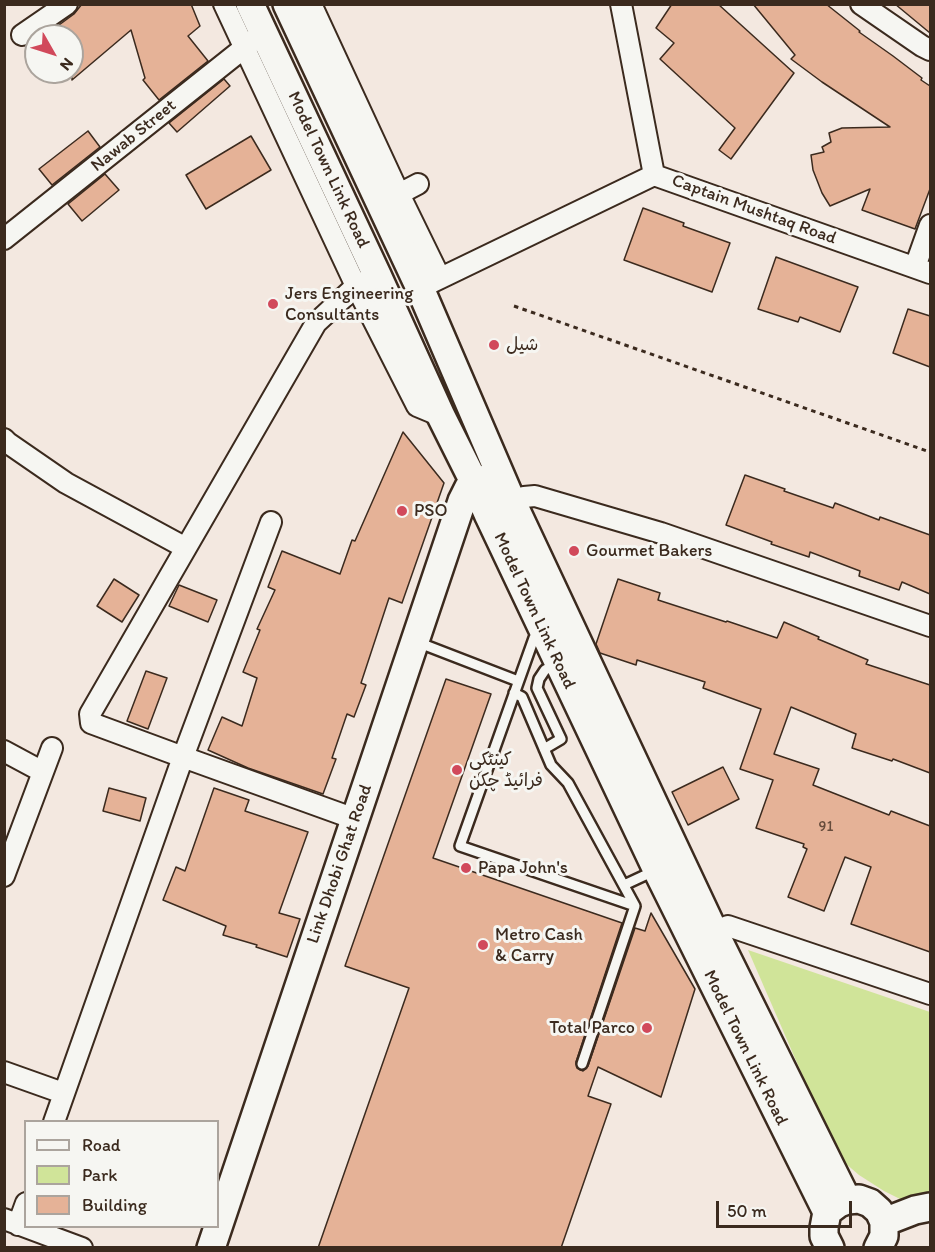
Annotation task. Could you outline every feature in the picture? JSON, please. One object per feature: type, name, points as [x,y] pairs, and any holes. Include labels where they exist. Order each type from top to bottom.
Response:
[{"type":"main road","name":"Model Town Link Road","points":[[250,4],[254,40],[367,280],[475,484],[827,1227]]},
{"type":"main road","name":"Model Town Link Road","points":[[287,4],[430,283],[512,502],[714,932],[827,1227]]},
{"type":"main road","points":[[475,484],[500,471]]},
{"type":"main road","name":"Link Dhobi Ghat Road","points":[[219,1224],[462,501],[470,487],[475,484]]},
{"type":"main road","points":[[827,1227],[859,1199],[870,1203],[879,1211],[881,1235]]},
{"type":"main road","points":[[881,1235],[915,1210],[930,1207]]},
{"type":"main road","name":"Link Dhobi Ghat Road","points":[[211,1248],[218,1228]]},
{"type":"street","points":[[22,35],[67,4]]},
{"type":"street","points":[[224,4],[254,40]]},
{"type":"street","points":[[621,4],[654,175]]},
{"type":"street","points":[[861,4],[930,50]]},
{"type":"street","points":[[317,7],[399,194],[430,283]]},
{"type":"street","name":"Nawab Street","points":[[4,239],[254,40]]},
{"type":"street","name":"Captain Mushtaq Road","points":[[430,283],[654,175],[922,270]]},
{"type":"street","points":[[399,194],[418,184]]},
{"type":"street","points":[[922,270],[930,225]]},
{"type":"street","points":[[355,819],[91,723],[90,714],[316,323],[367,280]]},
{"type":"street","points":[[4,438],[66,483],[186,548]]},
{"type":"street","points":[[489,516],[512,502],[524,497],[535,496],[650,530],[930,626]]},
{"type":"street","points":[[55,1120],[183,757],[271,522]]},
{"type":"street","points":[[4,876],[52,748]]},
{"type":"street","points":[[4,751],[43,772]]},
{"type":"street","points":[[714,932],[728,926],[930,994]]},
{"type":"street","points":[[4,1072],[63,1093]]},
{"type":"street","points":[[11,1222],[24,1206]]},
{"type":"street","points":[[27,1228],[82,1248]]},
{"type":"lane","points":[[544,632],[534,638],[460,846],[635,906]]},
{"type":"lane","points":[[414,641],[518,681]]},
{"type":"lane","points":[[544,749],[561,739],[537,688],[539,679],[545,670],[558,663]]},
{"type":"lane","points":[[514,693],[522,696],[551,765],[568,783],[635,906],[582,1064]]},
{"type":"lane","points":[[624,885],[657,870]]},
{"type":"path","points":[[513,306],[930,452]]},
{"type":"green space","points":[[748,950],[930,1012],[930,1201],[908,1203],[859,1175],[838,1157]]},
{"type":"building","points":[[82,4],[191,4],[200,26],[188,36],[208,61],[159,100],[143,80],[145,78],[131,30],[84,70],[84,24],[60,24],[74,14]]},
{"type":"building","points":[[672,4],[718,4],[794,73],[731,159],[719,150],[735,128],[660,59],[674,43],[656,28]]},
{"type":"building","points":[[753,4],[826,4],[930,86],[930,189],[915,229],[862,210],[870,189],[830,206],[813,170],[811,155],[824,152],[822,147],[831,142],[829,133],[842,128],[890,127],[791,59],[795,55]]},
{"type":"building","points":[[895,4],[930,4],[930,33]]},
{"type":"building","points":[[224,79],[230,86],[177,132],[169,123]]},
{"type":"building","points":[[88,131],[100,147],[52,185],[39,169]]},
{"type":"building","points":[[251,136],[271,170],[206,209],[186,175]]},
{"type":"building","points":[[105,174],[119,190],[82,221],[68,204]]},
{"type":"building","points":[[643,208],[730,243],[712,292],[624,260]]},
{"type":"building","points":[[776,257],[858,287],[840,332],[800,317],[798,322],[758,309]]},
{"type":"building","points":[[908,309],[930,316],[930,367],[893,353]]},
{"type":"building","points":[[403,432],[444,483],[402,603],[389,598],[361,683],[366,685],[354,717],[347,714],[332,758],[336,759],[323,794],[248,768],[208,750],[222,717],[242,726],[257,678],[243,672],[260,630],[257,629],[275,590],[268,587],[282,551],[340,574],[352,540],[355,541]]},
{"type":"building","points":[[745,475],[833,508],[835,503],[879,520],[880,517],[930,535],[930,594],[902,582],[899,590],[859,576],[860,571],[810,552],[809,557],[726,525]]},
{"type":"building","points":[[114,579],[139,595],[122,622],[97,606]]},
{"type":"building","points":[[618,579],[660,593],[658,600],[777,638],[784,622],[868,660],[866,664],[930,685],[930,773],[893,759],[892,761],[852,748],[856,734],[791,707],[774,754],[819,769],[813,785],[889,815],[891,811],[930,826],[930,952],[851,924],[871,867],[845,857],[824,911],[788,897],[807,849],[803,847],[804,844],[756,828],[773,780],[740,769],[761,709],[703,688],[705,682],[637,660],[636,665],[600,653],[596,644]]},
{"type":"building","points":[[179,585],[217,600],[208,622],[169,606]]},
{"type":"building","points":[[146,671],[167,678],[148,729],[127,721]]},
{"type":"building","name":"Metro Cash & Carry","points":[[446,679],[491,694],[433,858],[622,923],[576,1062],[577,1068],[583,1071],[588,1066],[635,928],[645,931],[651,913],[695,989],[661,1097],[598,1067],[588,1096],[611,1104],[561,1248],[318,1248],[409,988],[345,966]]},
{"type":"building","points":[[723,767],[739,799],[688,825],[672,792]]},
{"type":"building","points":[[109,788],[146,798],[140,821],[103,811]]},
{"type":"building","points":[[214,788],[249,800],[245,811],[308,832],[279,913],[300,919],[287,957],[223,935],[226,926],[163,900],[176,867],[185,871]]},
{"type":"place","name":"Jers Engineering Consultants","points":[[273,304]]},
{"type":"place","name":"شیل","points":[[494,345]]},
{"type":"place","name":"PSO","points":[[402,511]]},
{"type":"place","name":"Gourmet Bakers","points":[[574,551]]},
{"type":"place","name":"کینٹکی فرائیڈ چکن","points":[[457,770]]},
{"type":"place","name":"Papa John's","points":[[466,868]]},
{"type":"place","name":"Metro Cash & Carry","points":[[483,945]]},
{"type":"place","name":"Total Parco","points":[[647,1028]]}]
